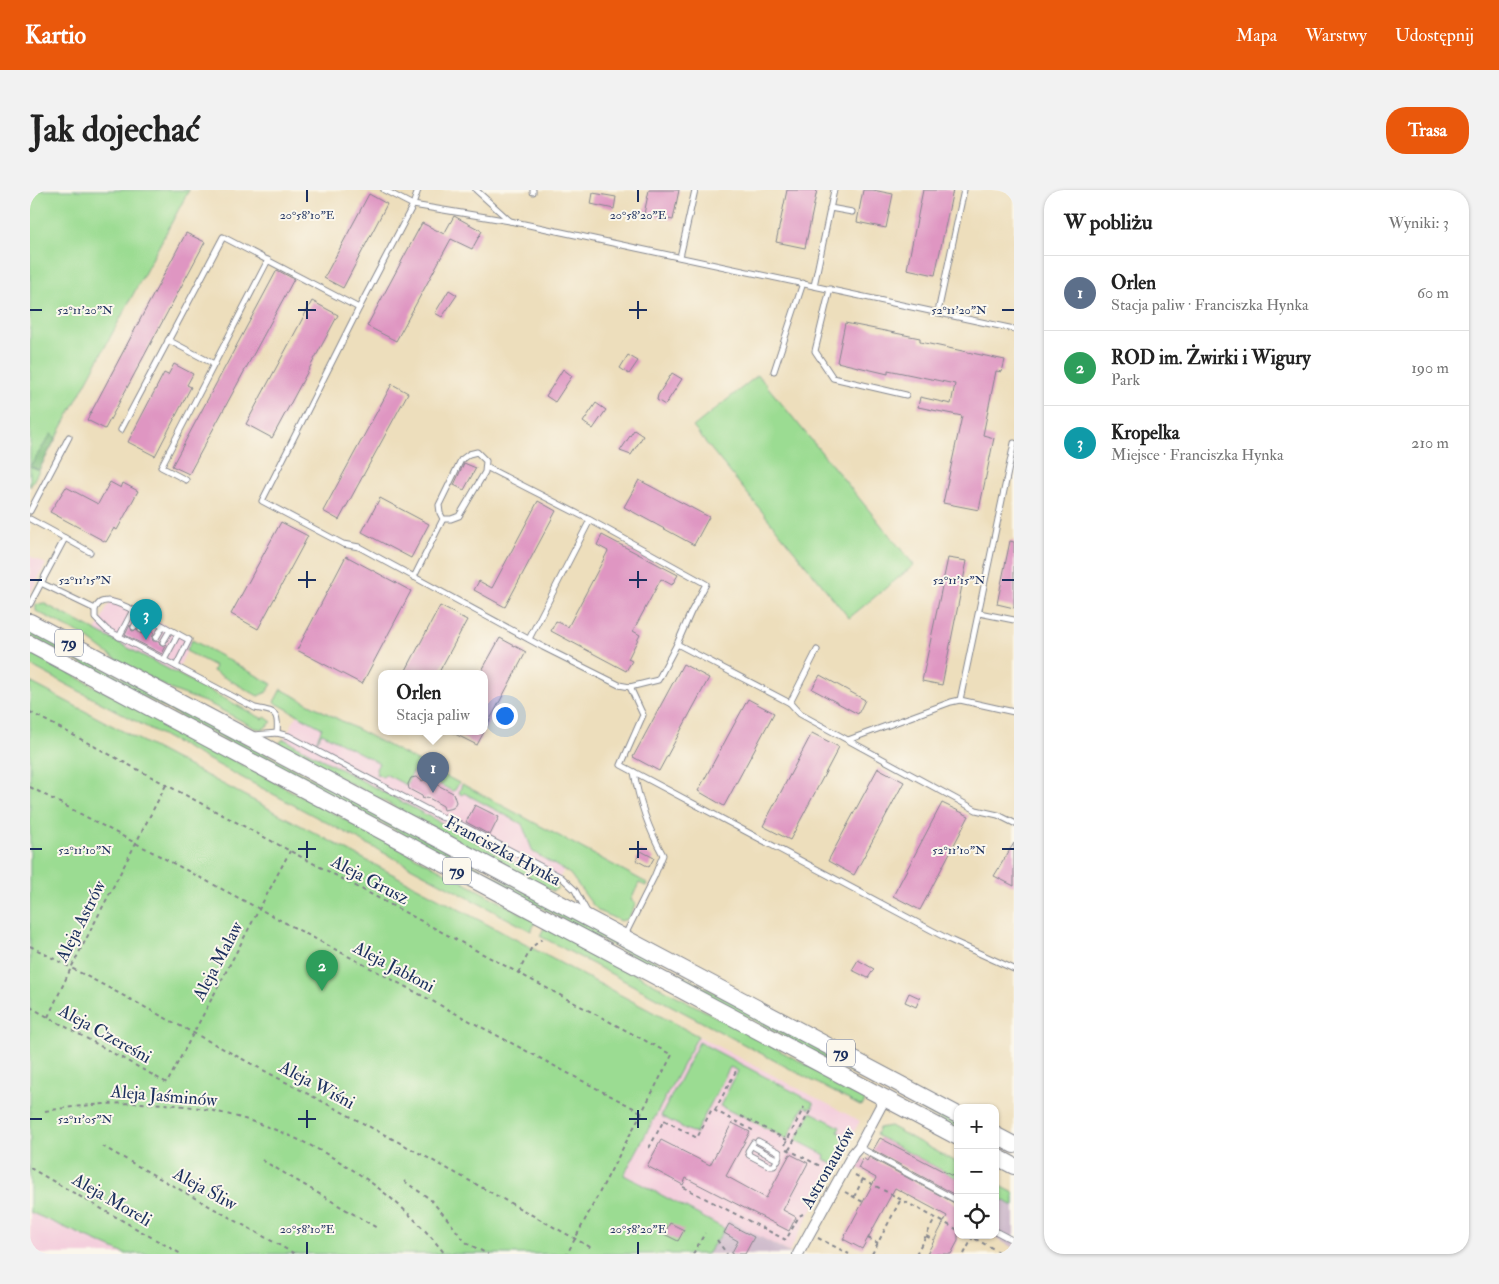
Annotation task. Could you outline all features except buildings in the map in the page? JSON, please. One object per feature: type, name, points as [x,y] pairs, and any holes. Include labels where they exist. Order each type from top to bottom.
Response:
[{"type":"main road","name":"Franciszka Hynka","points":[[30,622],[954,1113]]},
{"type":"main road","name":"79","points":[[30,644],[954,1135]]},
{"type":"main road","points":[[999,1137],[1014,1145]]},
{"type":"main road","points":[[999,1158],[1014,1166]]},
{"type":"street","name":"Astronautów","points":[[798,1254],[885,1098]]},
{"type":"lane","points":[[384,190],[413,205],[510,221],[1014,329]]},
{"type":"lane","points":[[418,190],[413,205],[358,308],[262,501],[342,544],[359,547],[529,640],[619,685],[630,687],[658,680],[678,644],[691,612],[706,584],[590,520],[486,467]]},
{"type":"lane","points":[[476,190],[510,221]]},
{"type":"lane","points":[[680,257],[695,190]]},
{"type":"lane","points":[[814,286],[834,190]]},
{"type":"lane","points":[[938,312],[964,190]]},
{"type":"lane","points":[[830,208],[852,212]]},
{"type":"lane","points":[[121,430],[223,237],[358,308]]},
{"type":"lane","points":[[186,480],[161,468],[268,260]]},
{"type":"lane","points":[[774,371],[802,284]]},
{"type":"lane","points":[[830,290],[815,351],[833,378],[906,395]]},
{"type":"lane","points":[[168,340],[214,364]]},
{"type":"lane","points":[[30,511],[69,437]]},
{"type":"lane","points":[[960,700],[1014,443]]},
{"type":"lane","points":[[477,452],[486,461],[485,472],[460,516],[443,520],[439,505],[461,460],[469,454],[477,452]]},
{"type":"lane","points":[[30,519],[90,552]]},
{"type":"lane","points":[[414,577],[443,520]]},
{"type":"lane","points":[[529,640],[590,520]]},
{"type":"lane","points":[[30,604],[65,538]]},
{"type":"lane","points":[[41,583],[95,609]]},
{"type":"lane","points":[[176,666],[188,640],[122,604],[100,602],[95,609],[96,618],[107,630],[157,654],[164,660],[255,708],[276,713],[277,733]]},
{"type":"lane","points":[[119,636],[133,610]]},
{"type":"lane","points":[[979,613],[1014,620]]},
{"type":"lane","points":[[134,627],[140,615]]},
{"type":"lane","points":[[141,630],[148,618]]},
{"type":"lane","points":[[156,638],[163,626]]},
{"type":"lane","points":[[163,642],[170,630]]},
{"type":"lane","points":[[164,660],[178,634]]},
{"type":"lane","points":[[678,644],[790,702],[800,714],[976,810],[998,815],[1014,823]]},
{"type":"lane","points":[[790,702],[817,650]]},
{"type":"lane","points":[[630,687],[644,715],[620,765],[950,940],[1014,969]]},
{"type":"lane","points":[[848,740],[960,700],[1014,712]]},
{"type":"lane","points":[[244,736],[277,733],[289,736],[441,817],[454,821],[561,877],[575,890],[593,921]]},
{"type":"lane","points":[[624,937],[663,855],[651,832],[639,798],[634,772]]},
{"type":"lane","points":[[755,1144],[780,1154],[774,1166],[767,1165],[749,1155],[748,1151],[755,1144]]},
{"type":"lane","points":[[755,1144],[778,1160]]},
{"type":"lane","points":[[859,1147],[954,1198]]},
{"type":"lane","points":[[767,1165],[774,1150]]},
{"type":"lane","points":[[999,1233],[1014,1242]]},
{"type":"path","name":"Aleja Grusz","points":[[30,712],[672,1055],[641,1112]]},
{"type":"path","name":"Aleja Astrów","points":[[48,1017],[71,968],[166,785]]},
{"type":"path","name":"Aleja Jabłoni","points":[[30,787],[641,1112]]},
{"type":"path","name":"Aleja Malaw","points":[[167,1083],[290,851]]},
{"type":"path","points":[[518,973],[532,947],[542,939]]},
{"type":"path","name":"Aleja Wiśni","points":[[30,946],[592,1248]]},
{"type":"path","name":"Aleja Czereśni","points":[[30,1007],[167,1083]]},
{"type":"path","points":[[649,1148],[664,1120],[697,1138],[712,1109],[715,1110],[736,1071]]},
{"type":"path","name":"Aleja Jaśminów","points":[[46,1111],[89,1104],[114,1103],[192,1107],[227,1114],[282,1132],[363,1176],[394,1200],[445,1254]]},
{"type":"path","points":[[804,1108],[784,1147],[822,1168]]},
{"type":"path","points":[[715,1110],[762,1136]]},
{"type":"path","points":[[789,1150],[810,1111]]},
{"type":"path","points":[[568,1254],[641,1112]]},
{"type":"path","points":[[741,1116],[787,1140]]},
{"type":"path","points":[[799,1117],[805,1120]]},
{"type":"path","points":[[792,1131],[798,1134]]},
{"type":"path","name":"Aleja Śliw","points":[[102,1146],[295,1254]]},
{"type":"path","points":[[262,1160],[377,1228]]},
{"type":"path","name":"Aleja Moreli","points":[[30,1168],[181,1254]]},
{"type":"path","points":[[853,1174],[954,1228]]},
{"type":"path","points":[[854,1197],[863,1179]]},
{"type":"path","points":[[404,1181],[430,1200],[468,1244],[488,1254]]},
{"type":"path","points":[[683,1187],[790,1242]]},
{"type":"path","points":[[840,1189],[863,1202]]},
{"type":"path","points":[[872,1254],[901,1199]]},
{"type":"path","points":[[786,1240],[799,1216],[803,1214]]},
{"type":"path","points":[[916,1254],[935,1218]]},
{"type":"path","points":[[693,1254],[705,1233]]},
{"type":"path","points":[[814,1235],[849,1254]]},
{"type":"path","points":[[926,1236],[934,1240]]},
{"type":"path","points":[[868,1238],[878,1243]]},
{"type":"path","points":[[964,1254],[972,1239]]},
{"type":"path","points":[[978,1239],[1003,1254]]},
{"type":"path","points":[[717,1240],[727,1254]]},
{"type":"shaded area","points":[[30,556],[46,564],[30,594]]},
{"type":"shaded area","points":[[112,597],[192,640],[176,673],[96,631]]},
{"type":"shaded area","points":[[305,701],[576,846],[553,891],[280,746]]},
{"type":"shaded area","points":[[698,1036],[860,1121],[789,1252],[729,1221],[725,1229],[624,1175]]},
{"type":"shaded area","points":[[999,1185],[1014,1193],[1014,1248],[997,1239],[999,1239]]},
{"type":"shaded area","points":[[30,1212],[125,1254],[30,1254]]},
{"type":"shaded area","points":[[729,1220],[792,1254],[707,1254]]},
{"type":"green space","points":[[30,190],[189,190],[30,487]]},
{"type":"green space","points":[[758,375],[914,565],[849,618],[693,427]]},
{"type":"green space","points":[[51,434],[56,438],[39,470],[30,466]]},
{"type":"green space","points":[[43,603],[272,722],[263,729],[255,728],[210,704],[172,690],[111,656],[86,637],[36,611],[36,605]]},
{"type":"green space","points":[[30,629],[954,1120],[954,1127],[30,636]]},
{"type":"green space","points":[[192,640],[272,684],[267,692],[258,696],[213,671],[215,666],[186,651]]},
{"type":"green space","points":[[30,652],[536,921],[531,931],[30,665]]},
{"type":"green space","points":[[30,682],[698,1036],[624,1175],[725,1229],[707,1254],[125,1254],[30,1212]]},
{"type":"green space","points":[[281,689],[459,783],[455,790],[452,791],[414,770],[406,785],[385,774],[383,777],[377,774],[376,769],[379,763],[322,733],[316,742],[322,728],[274,702]]},
{"type":"green space","points":[[284,739],[554,883],[557,889],[553,891],[280,746],[280,742]]},
{"type":"green space","points":[[462,784],[647,883],[646,886],[639,883],[631,900],[636,903],[628,919],[620,921],[599,911],[570,874],[533,852],[522,824],[464,793],[462,795],[459,793]]},
{"type":"green space","points":[[545,926],[865,1096],[863,1105],[860,1106],[540,936]]},
{"type":"green space","points":[[699,1042],[813,1102],[813,1108],[811,1107],[810,1109],[804,1106],[787,1139],[740,1116],[720,1106],[738,1071],[730,1067],[695,1134],[661,1116]]},
{"type":"green space","points":[[811,1112],[840,1127],[838,1132],[850,1139],[836,1166],[824,1159],[825,1155],[796,1140]]},
{"type":"green space","points":[[890,1126],[954,1161],[954,1177],[876,1135],[879,1128]]},
{"type":"green space","points":[[999,1185],[1014,1193],[1014,1206],[999,1198]]},
{"type":"place","name":"Kropelka","points":[[146,640]]},
{"type":"place","name":"Orlen","points":[[433,793]]},
{"type":"place","name":"ROD im. Żwirki i Wigury","points":[[322,991]]}]
